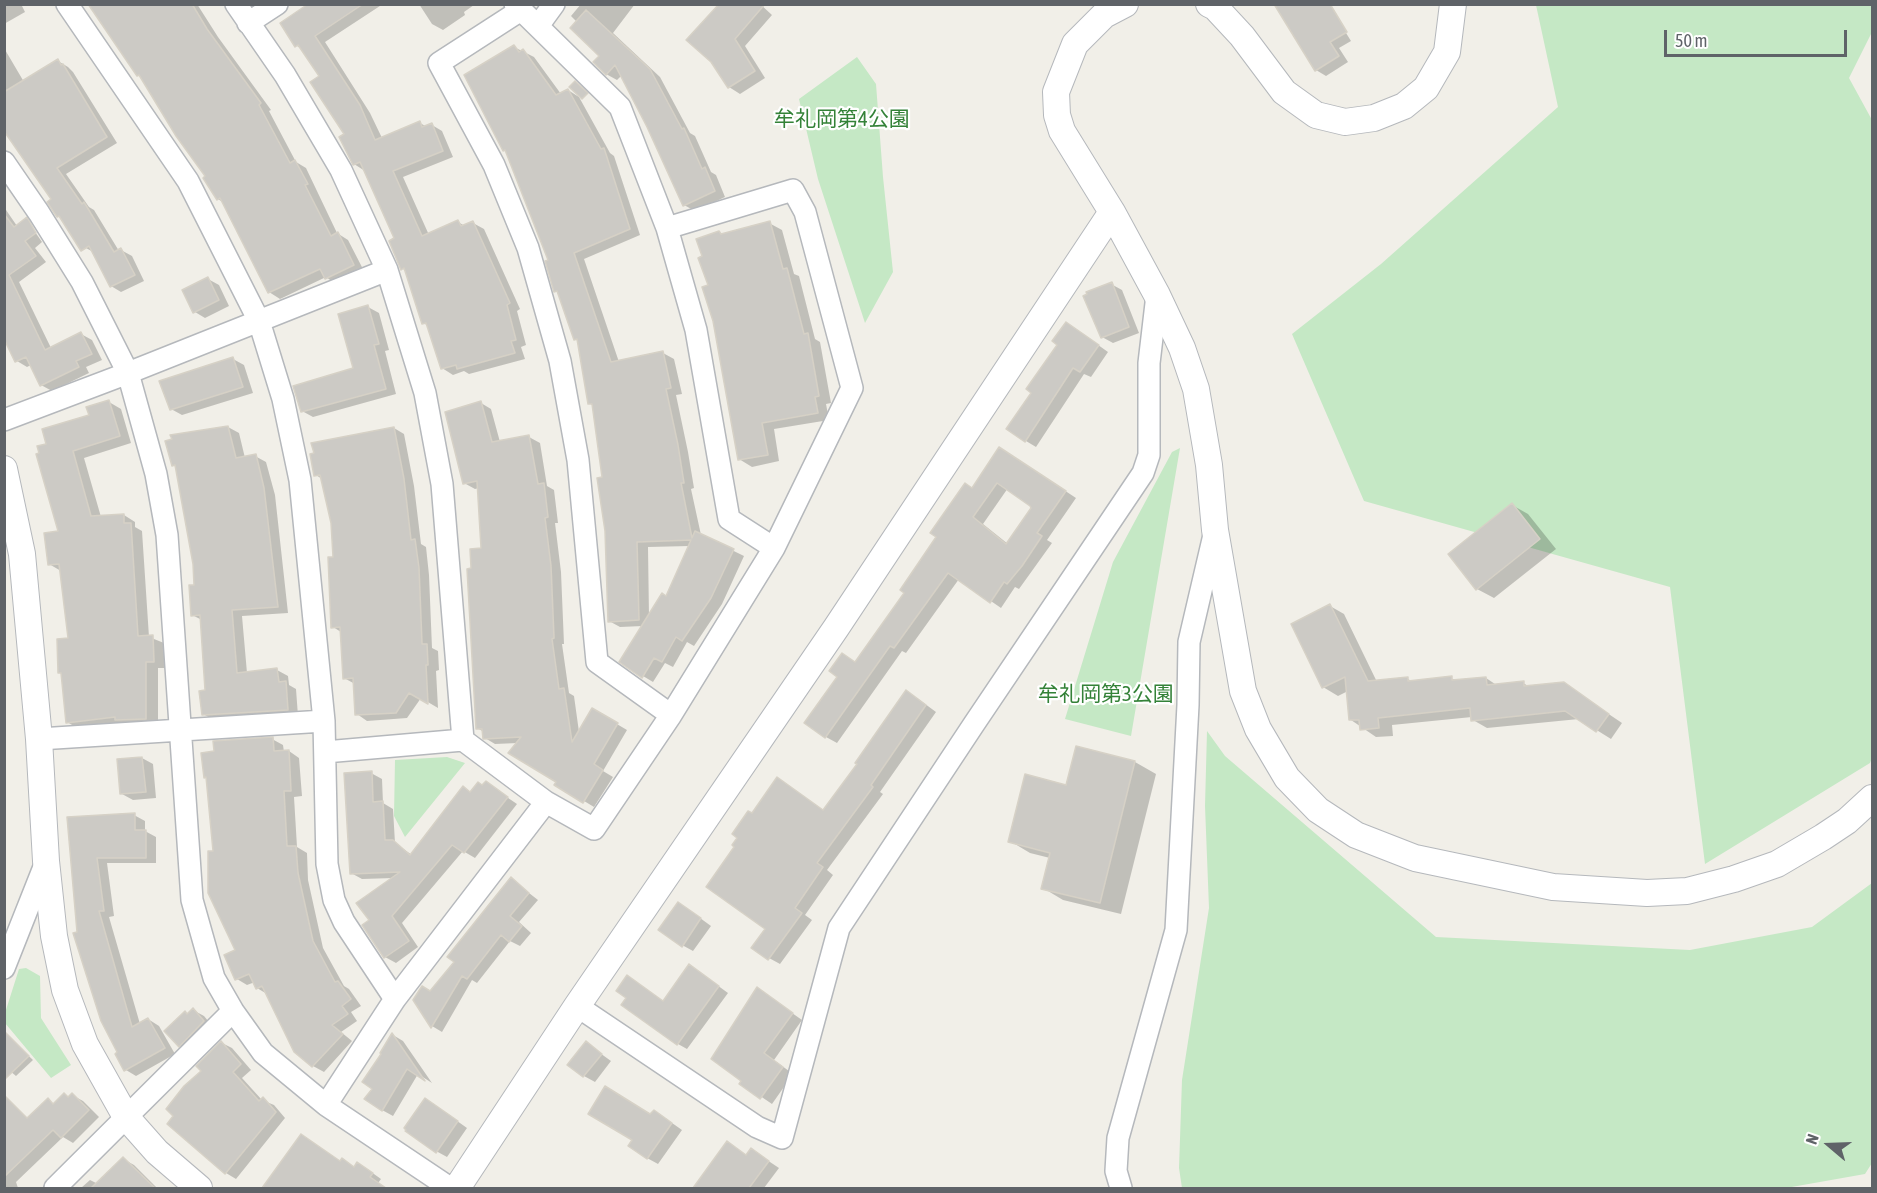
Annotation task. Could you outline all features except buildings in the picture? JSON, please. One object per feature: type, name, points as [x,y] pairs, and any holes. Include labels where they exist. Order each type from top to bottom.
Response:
[{"type":"street","points":[[67,4],[188,181],[259,321],[283,399],[300,480],[324,721],[327,864],[334,900],[344,922],[395,999]]},
{"type":"street","points":[[236,4],[285,75],[341,170],[387,270],[425,393],[442,484],[463,740]]},
{"type":"street","points":[[248,23],[277,4]]},
{"type":"street","points":[[538,26],[554,4]]},
{"type":"street","points":[[1209,4],[1215,7],[1242,36],[1284,92],[1316,115],[1345,122],[1374,118],[1404,106],[1426,88],[1447,52],[1453,4]]},
{"type":"street","points":[[1122,5],[1104,15],[1076,44],[1056,92],[1057,115],[1062,131],[1112,212],[1157,295],[1182,348],[1196,389],[1209,465],[1215,530],[1243,691],[1258,729],[1287,778],[1318,810],[1356,834],[1415,858],[1553,887],[1647,893],[1687,891],[1734,879],[1777,864],[1847,821],[1872,798]]},
{"type":"street","points":[[671,715],[597,662],[578,460],[560,361],[528,248],[494,165],[440,63],[518,7],[620,107],[667,228],[696,330],[729,519],[774,548]]},
{"type":"street","points":[[4,162],[82,282],[128,373],[156,474],[167,535],[192,900],[214,978],[233,1011],[263,1053],[326,1105],[450,1188]]},
{"type":"street","points":[[326,752],[463,740],[546,802],[594,828],[671,715],[774,548],[852,388],[806,212],[793,190],[667,228]]},
{"type":"street","points":[[457,1188],[578,1006],[836,628],[1112,212]]},
{"type":"street","points":[[4,420],[387,270]]},
{"type":"street","points":[[578,1006],[758,1127],[782,1138],[839,928],[1143,473],[1149,455],[1149,363],[1157,295]]},
{"type":"street","points":[[4,469],[22,554],[39,739],[46,861],[54,936],[65,990],[85,1044],[126,1118],[157,1152],[199,1188]]},
{"type":"street","points":[[1121,1188],[1116,1171],[1118,1138],[1176,930],[1188,705],[1189,642],[1215,530]]},
{"type":"street","points":[[39,739],[324,721]]},
{"type":"street","points":[[326,1105],[395,999],[546,802]]},
{"type":"street","points":[[4,968],[46,861]]},
{"type":"street","points":[[55,1188],[233,1011]]},
{"type":"green space","points":[[1536,5],[1872,5],[1872,32],[1849,78],[1872,120],[1872,758],[1870,763],[1705,864],[1670,587],[1364,501],[1292,334],[1381,264],[1558,107]]},
{"type":"green space","name":"牟礼岡第4公園","points":[[857,57],[876,84],[893,272],[865,323],[818,179],[799,99]]},
{"type":"green space","name":"牟礼岡第3公園","points":[[1180,448],[1131,736],[1065,719],[1113,562],[1172,452]]},
{"type":"green space","points":[[1207,731],[1225,756],[1436,937],[1690,950],[1812,927],[1872,883],[1872,1163],[1865,1174],[1786,1188],[1182,1188],[1179,1168],[1182,1080],[1209,908],[1205,806]]},
{"type":"green space","points":[[447,757],[465,763],[405,837],[394,816],[395,760]]},
{"type":"green space","points":[[26,968],[40,976],[41,1018],[71,1065],[51,1078],[5,1023],[5,1013],[19,969]]}]
